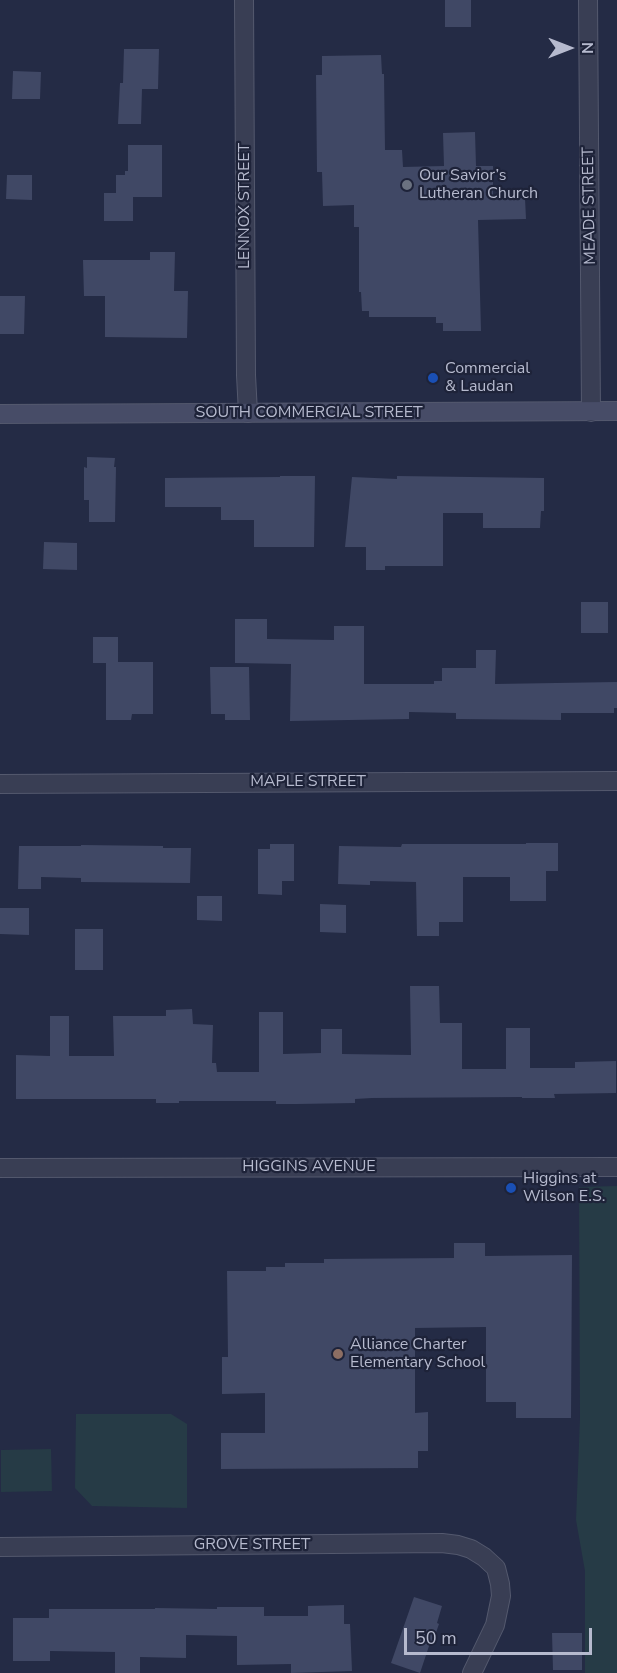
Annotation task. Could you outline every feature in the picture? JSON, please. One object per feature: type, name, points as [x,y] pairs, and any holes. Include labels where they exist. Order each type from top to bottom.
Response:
[{"type":"main road","name":"SOUTH COMMERCIAL STREET","points":[[0,414],[617,411]]},
{"type":"street","name":"LENNOX STREET","points":[[244,0],[248,413]]},
{"type":"street","name":"MEADE STREET","points":[[588,0],[591,412]]},
{"type":"street","name":"MAPLE STREET","points":[[0,784],[617,781]]},
{"type":"street","name":"HIGGINS AVENUE","points":[[0,1168],[617,1167]]},
{"type":"street","name":"GROVE STREET","points":[[0,1547],[458,1545],[471,1549],[496,1568],[500,1584],[501,1596],[495,1625],[472,1673]]},
{"type":"shaded area","points":[[617,1186],[617,1673],[585,1673],[585,1571],[576,1520],[580,1418],[579,1187]]},
{"type":"shaded area","points":[[76,1414],[171,1414],[187,1424],[187,1508],[92,1506],[75,1488]]},
{"type":"shaded area","points":[[51,1449],[52,1491],[1,1492],[1,1450]]},
{"type":"building","points":[[445,0],[471,0],[471,27],[445,27]]},
{"type":"building","points":[[124,49],[159,49],[158,89],[142,89],[141,124],[118,124]]},
{"type":"building","name":"Our Savior’s Lutheran Church","points":[[381,55],[382,74],[384,74],[385,150],[402,150],[403,167],[444,166],[443,133],[475,132],[476,166],[493,166],[493,198],[525,198],[526,219],[478,220],[481,331],[443,331],[443,323],[436,323],[436,317],[369,317],[369,311],[362,311],[361,292],[359,292],[359,227],[354,227],[354,205],[323,206],[322,172],[317,172],[316,75],[322,75],[322,56]]},
{"type":"building","points":[[13,71],[41,72],[40,99],[12,99]]},
{"type":"building","points":[[128,145],[162,145],[162,197],[133,197],[133,221],[104,221],[104,193],[116,193],[116,175],[125,175],[125,171],[128,171]]},
{"type":"building","points":[[7,175],[32,175],[32,200],[6,199]]},
{"type":"building","points":[[150,252],[175,252],[174,291],[188,291],[187,338],[105,337],[105,296],[84,296],[83,260],[150,260]]},
{"type":"building","points":[[0,296],[25,296],[24,334],[0,334]]},
{"type":"building","points":[[87,457],[115,458],[115,522],[89,522],[89,500],[84,500],[84,467],[87,468]]},
{"type":"building","points":[[315,476],[314,547],[254,547],[254,520],[221,520],[221,507],[165,507],[165,478]]},
{"type":"building","points":[[397,476],[544,478],[544,511],[541,511],[540,528],[483,528],[483,513],[443,513],[443,566],[385,566],[385,570],[366,570],[366,547],[345,547],[352,477],[397,479]]},
{"type":"building","points":[[44,542],[77,543],[77,570],[43,569]]},
{"type":"building","points":[[581,602],[608,602],[608,633],[581,633]]},
{"type":"building","points":[[235,619],[267,619],[267,639],[334,640],[334,626],[364,626],[364,684],[434,684],[434,681],[442,681],[442,668],[476,668],[476,650],[496,650],[495,684],[617,682],[617,708],[614,708],[614,713],[561,713],[561,720],[456,719],[456,713],[409,712],[409,719],[290,721],[291,664],[235,663]]},
{"type":"building","points":[[93,637],[118,637],[118,662],[153,662],[153,714],[132,714],[131,720],[106,720],[106,663],[93,663]]},
{"type":"building","points":[[210,667],[249,667],[250,720],[225,720],[225,714],[211,714]]},
{"type":"building","points":[[558,843],[558,871],[546,871],[546,901],[510,901],[510,877],[463,877],[463,922],[439,922],[439,936],[417,936],[416,882],[370,881],[370,885],[338,884],[339,846],[401,847],[402,844]]},
{"type":"building","points":[[270,844],[294,844],[294,881],[282,881],[282,895],[258,894],[258,849],[270,849]]},
{"type":"building","points":[[19,846],[191,848],[190,883],[81,882],[81,878],[41,877],[41,889],[18,889]]},
{"type":"building","points":[[197,896],[222,896],[222,921],[197,920]]},
{"type":"building","points":[[320,904],[346,905],[346,933],[320,932]]},
{"type":"building","points":[[0,908],[29,908],[29,935],[0,934]]},
{"type":"building","points":[[75,929],[103,929],[103,970],[75,970]]},
{"type":"building","points":[[410,986],[439,986],[440,1023],[462,1023],[462,1069],[506,1069],[506,1028],[530,1028],[530,1068],[575,1068],[575,1062],[616,1061],[616,1093],[554,1094],[555,1098],[372,1098],[355,1099],[355,1103],[297,1104],[276,1104],[276,1101],[156,1103],[156,1099],[16,1099],[16,1055],[50,1056],[50,1016],[69,1016],[69,1056],[114,1056],[113,1016],[166,1016],[166,1010],[192,1009],[193,1024],[213,1025],[212,1063],[216,1063],[217,1072],[259,1072],[259,1012],[283,1012],[283,1054],[321,1053],[321,1029],[342,1029],[342,1054],[411,1055]]},
{"type":"building","points":[[454,1243],[485,1243],[485,1256],[572,1255],[571,1418],[516,1418],[516,1402],[486,1402],[486,1327],[415,1328],[415,1413],[428,1412],[428,1451],[418,1451],[418,1468],[221,1469],[221,1433],[265,1433],[265,1393],[222,1394],[222,1357],[228,1357],[227,1271],[266,1271],[266,1267],[285,1267],[285,1263],[324,1263],[324,1259],[454,1258]]},
{"type":"building","points":[[414,1597],[442,1606],[437,1623],[439,1624],[420,1673],[391,1663]]},
{"type":"building","points":[[344,1605],[344,1624],[350,1624],[352,1671],[291,1673],[291,1664],[237,1665],[237,1636],[186,1635],[186,1658],[140,1657],[140,1673],[115,1673],[115,1652],[50,1651],[50,1661],[13,1661],[13,1618],[49,1618],[49,1609],[264,1607],[264,1616],[308,1616],[308,1606]]},
{"type":"building","points":[[552,1633],[582,1633],[582,1670],[553,1670]]},
{"type":"place","name":"Our Savior’s Lutheran Church","points":[[407,185]]},
{"type":"place","name":"Commercial & Laudan","points":[[433,378]]},
{"type":"place","name":"Higgins at Wilson E.S.","points":[[511,1188]]},
{"type":"place","name":"Alliance Charter Elementary School","points":[[338,1354]]}]
